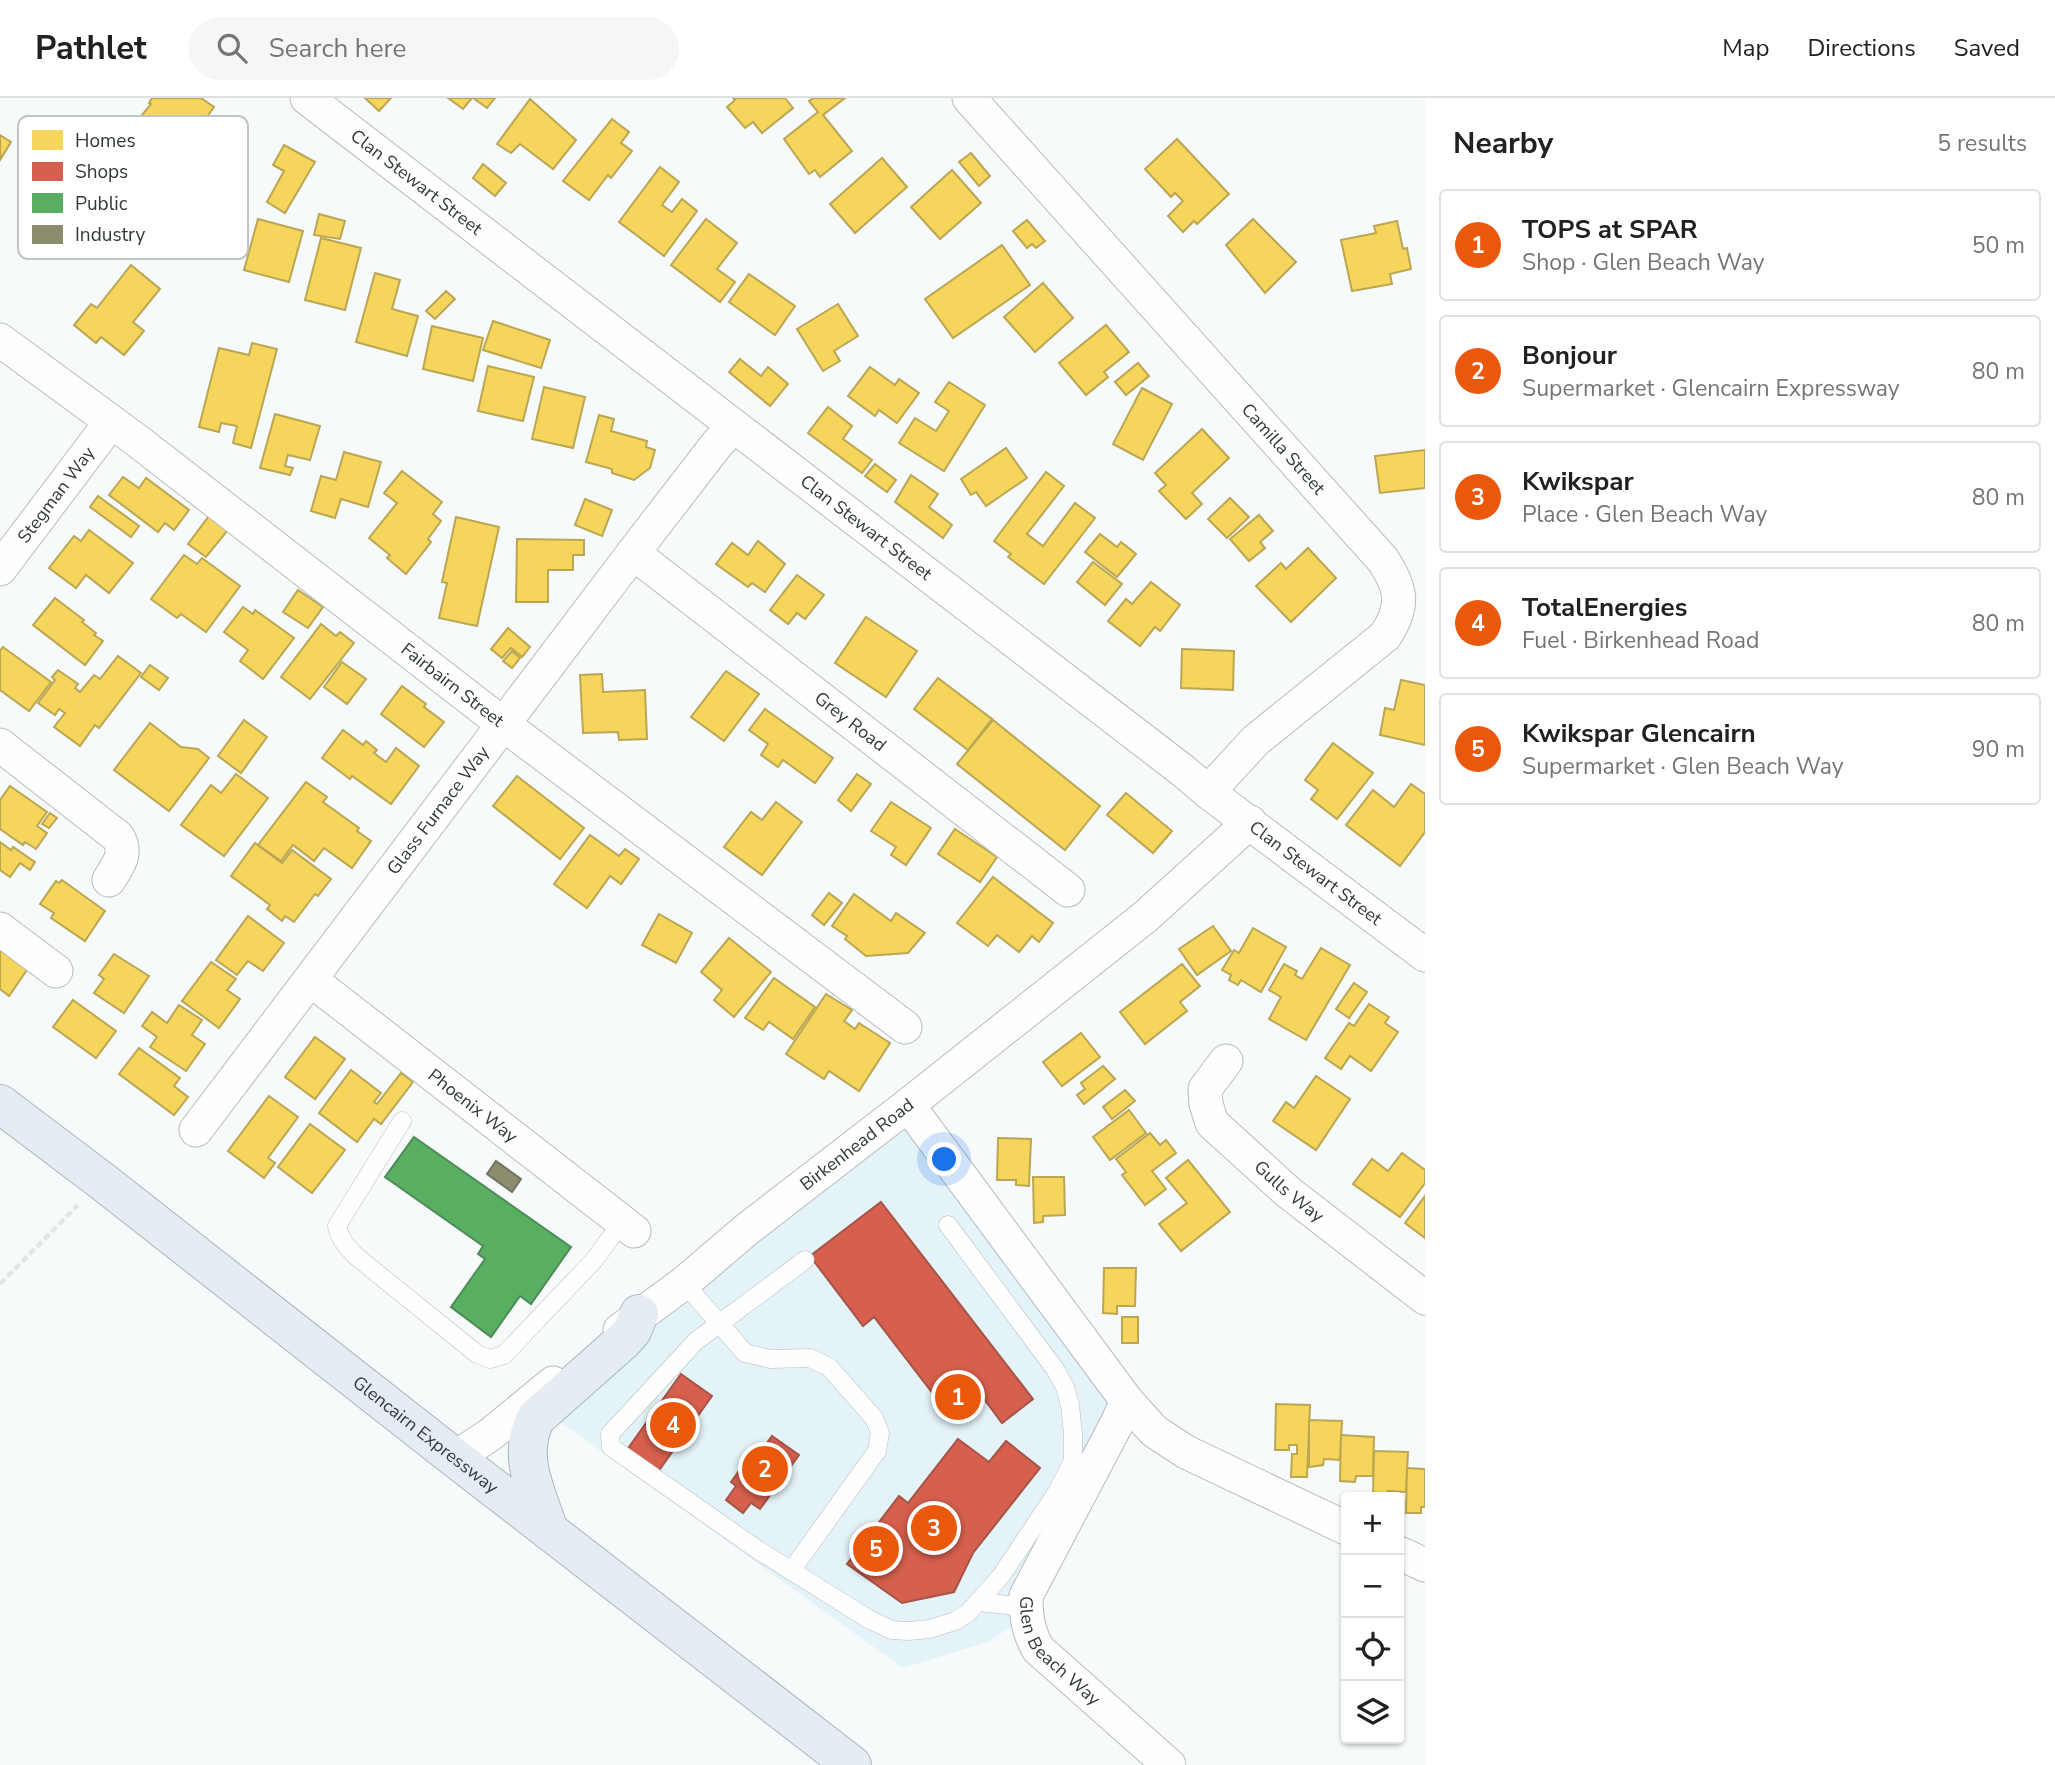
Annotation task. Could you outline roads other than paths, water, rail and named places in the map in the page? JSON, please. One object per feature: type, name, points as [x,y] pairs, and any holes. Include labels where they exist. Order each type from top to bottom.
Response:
[{"type":"main road","name":"Glencairn Expressway","points":[[0,1104],[852,1765]]},
{"type":"main road","points":[[549,1531],[531,1478],[526,1450],[529,1431],[536,1418],[632,1331],[639,1314]]},
{"type":"street","name":"Clan Stewart Street","points":[[307,98],[1208,792],[1425,955]]},
{"type":"street","name":"Camilla Street","points":[[969,98],[1374,550],[1396,580],[1400,594],[1395,620],[1385,636],[1256,740],[1208,792]]},
{"type":"street","name":"Fairbairn Street","points":[[0,340],[905,1027]]},
{"type":"street","name":"Stegman Way","points":[[0,569],[111,422]]},
{"type":"street","name":"Glass Furnace Way","points":[[196,1130],[633,553],[733,427]]},
{"type":"street","name":"Grey Road","points":[[633,553],[1068,890]]},
{"type":"street","points":[[0,745],[118,837],[123,850],[122,857],[109,880]]},
{"type":"street","name":"Birkenhead Road","points":[[455,1458],[491,1434],[639,1314],[684,1283],[746,1230],[1144,917],[1250,822]]},
{"type":"street","points":[[0,929],[56,971]]},
{"type":"street","name":"Phoenix Way","points":[[311,980],[628,1226]]},
{"type":"street","name":"Gulls Way","points":[[1226,1061],[1205,1089],[1212,1123],[1288,1192],[1425,1297]]},
{"type":"street","points":[[908,1105],[1127,1401],[1154,1431],[1186,1452],[1341,1526]]},
{"type":"street","name":"Glen Beach Way","points":[[1127,1401],[1026,1596],[1029,1634],[1038,1649],[1169,1765]]},
{"type":"street","points":[[1403,1555],[1425,1565]]},
{"type":"lane","points":[[402,1121],[337,1226],[340,1237],[357,1257],[477,1353],[490,1359],[504,1354],[628,1226]]},
{"type":"lane","points":[[805,1260],[696,1340],[610,1434],[611,1447],[791,1571],[870,1620],[892,1630],[930,1629],[955,1621],[979,1602],[1001,1576],[1057,1492],[1073,1461],[1070,1405],[1065,1387],[1055,1368],[948,1225]]},
{"type":"lane","points":[[684,1283],[745,1353],[771,1359],[810,1358],[829,1367],[874,1418],[880,1433],[877,1451],[791,1571]]},
{"type":"lane","points":[[979,1602],[1026,1607]]},
{"type":"place","name":"TOPS at SPAR","points":[[958,1397]]},
{"type":"place","name":"TotalEnergies","points":[[673,1425]]},
{"type":"place","name":"Bonjour","points":[[765,1469]]},
{"type":"place","name":"Kwikspar","points":[[934,1528]]},
{"type":"place","name":"Kwikspar Glencairn","points":[[876,1549]]}]
